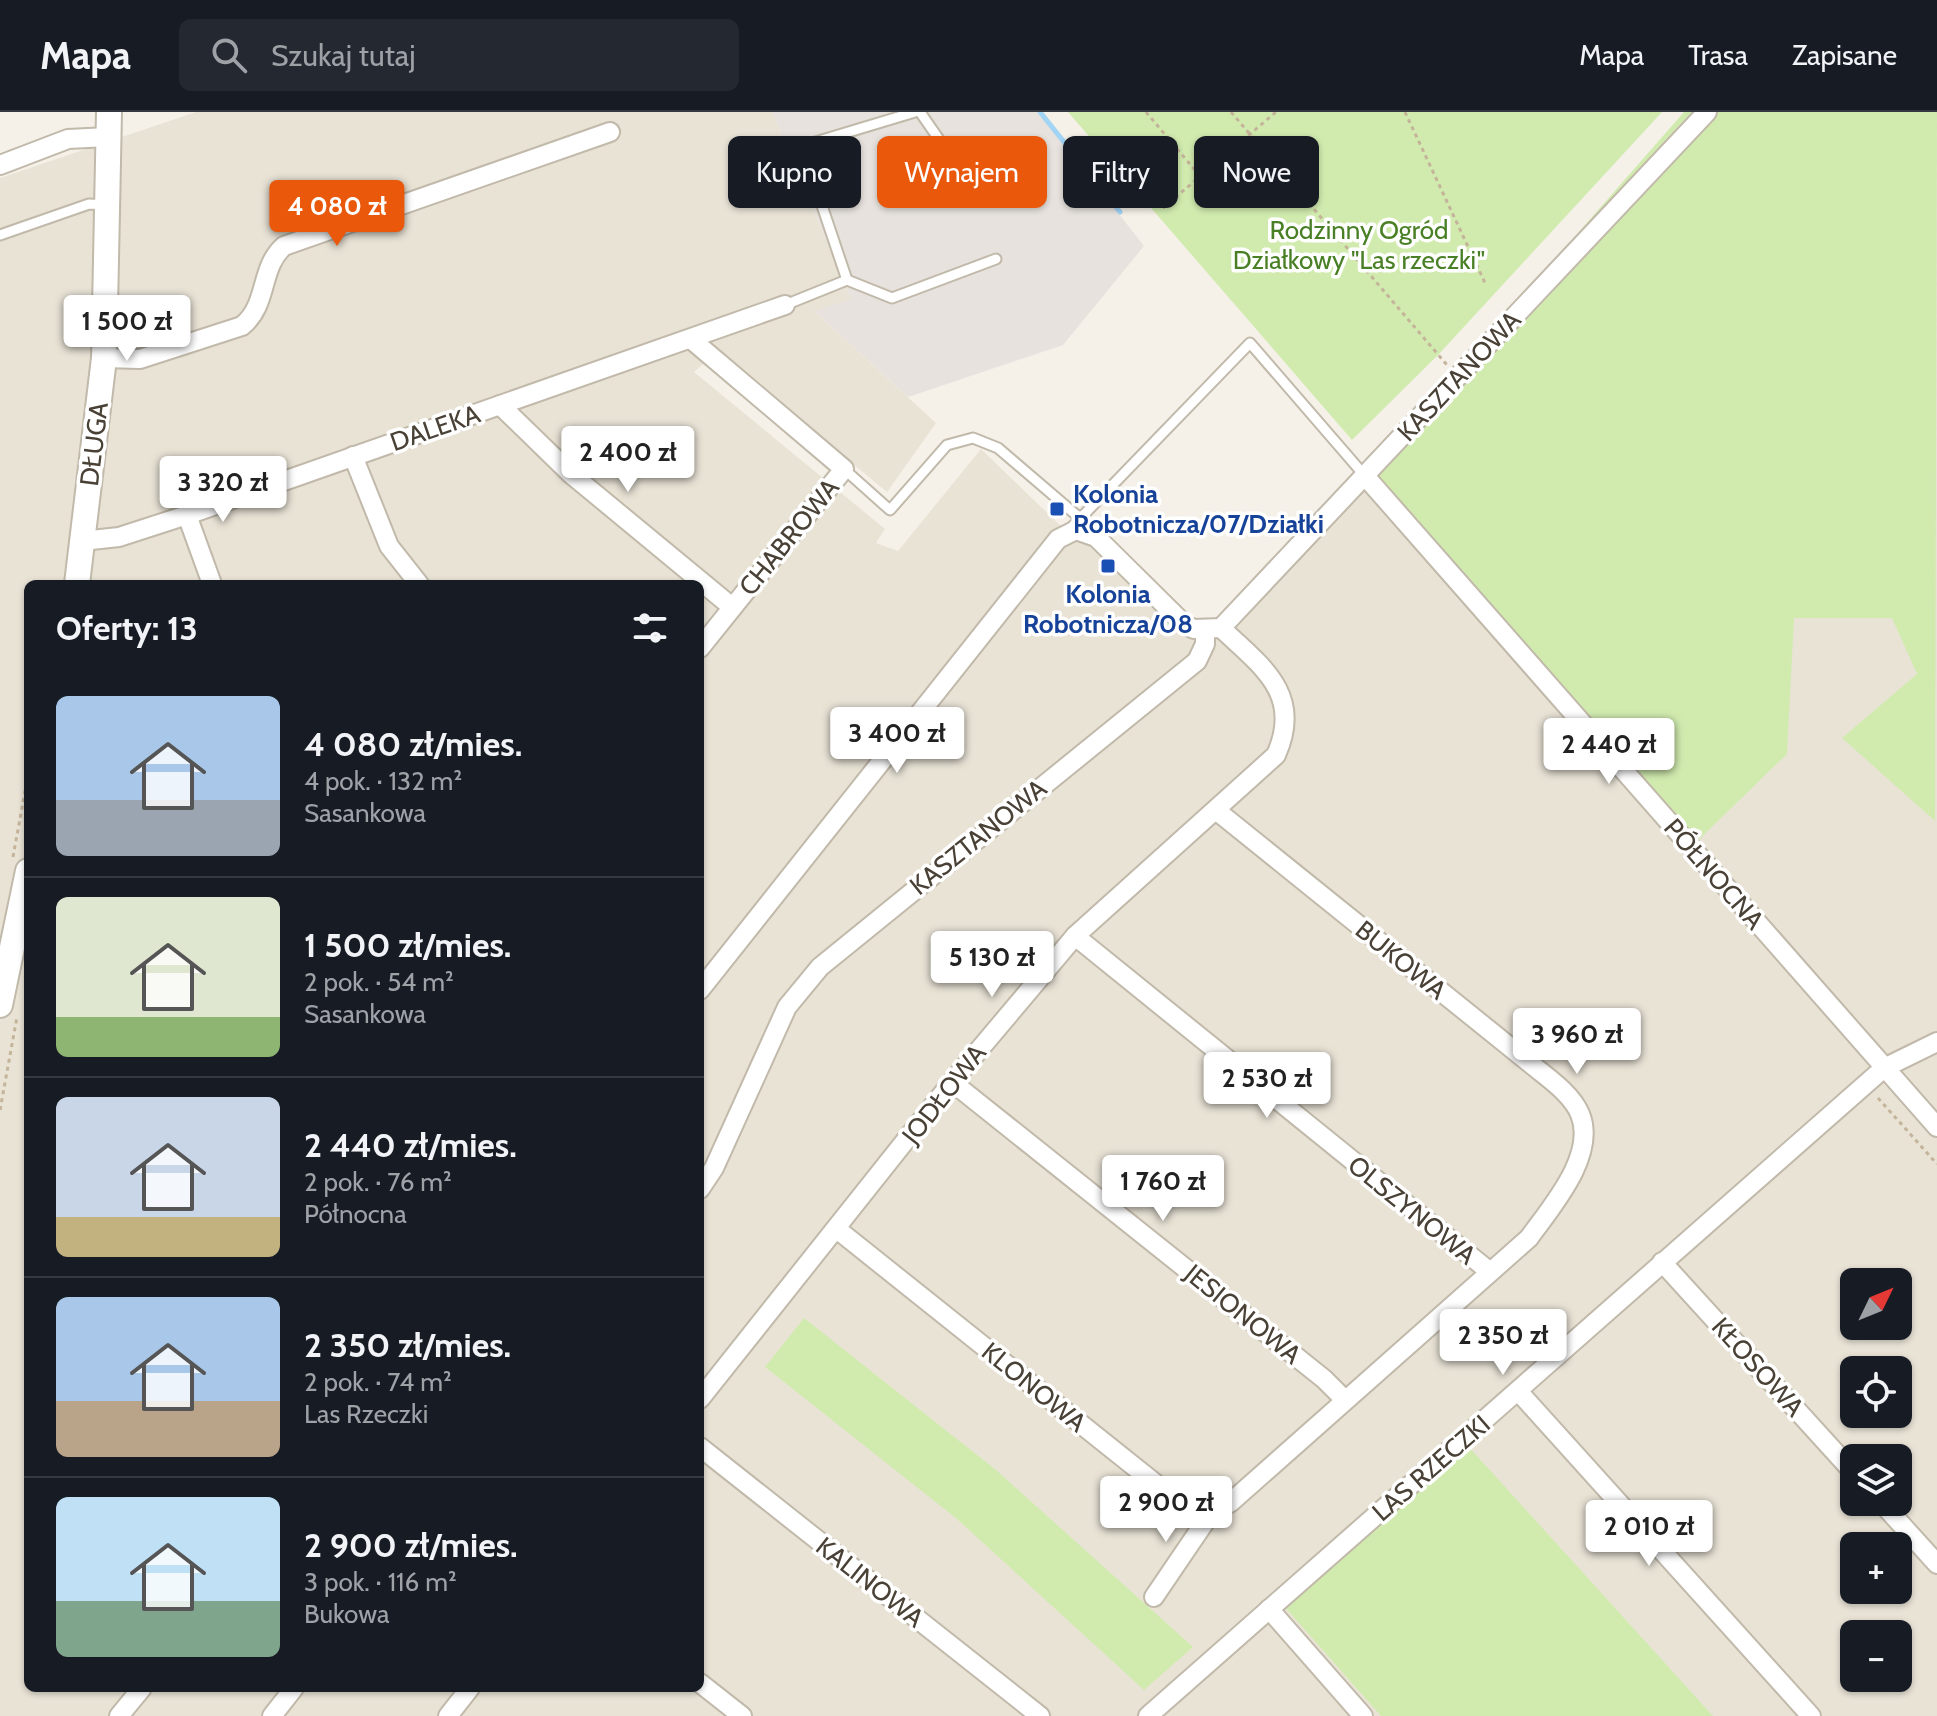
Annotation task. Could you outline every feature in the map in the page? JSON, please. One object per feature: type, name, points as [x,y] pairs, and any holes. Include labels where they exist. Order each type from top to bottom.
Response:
[{"type":"street","name":"DŁUGA","points":[[77,580],[104,358],[109,112]]},
{"type":"street","name":"KASZTANOWA","points":[[704,1183],[714,1168],[787,1007],[802,986],[879,918],[1197,661],[1213,629],[1365,476],[1707,112]]},
{"type":"street","points":[[104,358],[140,359],[242,326],[256,314],[273,255],[292,242],[610,132]]},
{"type":"street","points":[[0,165],[68,139],[108,137]]},
{"type":"street","name":"DALEKA","points":[[82,541],[119,537],[187,515],[785,305]]},
{"type":"street","name":"CHABROWA","points":[[692,340],[844,469],[704,643]]},
{"type":"street","points":[[500,405],[571,474],[699,580]]},
{"type":"street","points":[[353,456],[389,546],[416,580]]},
{"type":"street","name":"PÓŁNOCNA","points":[[1365,476],[1937,1127]]},
{"type":"street","points":[[187,515],[211,580]]},
{"type":"street","points":[[704,985],[1058,539],[1074,525],[1076,530],[1096,537],[1185,625],[1213,629]]},
{"type":"street","points":[[704,584],[732,607]]},
{"type":"street","name":"JODŁOWA","points":[[704,1394],[838,1230],[952,1082],[1075,936],[1276,755],[1286,734],[1287,717],[1277,686],[1213,629]]},
{"type":"street","name":"BUKOWA","points":[[1217,811],[1556,1084],[1580,1113],[1584,1135],[1576,1163],[1560,1195],[1529,1238],[1344,1399]]},
{"type":"street","points":[[9,1008],[4,963],[23,879]]},
{"type":"street","name":"OLSZYNOWA","points":[[1075,936],[1489,1271]]},
{"type":"street","name":"LAS RZECZKI","points":[[1148,1716],[1884,1068],[1937,1042]]},
{"type":"street","name":"JESIONOWA","points":[[952,1082],[1324,1379],[1344,1399]]},
{"type":"street","name":"KLONOWA","points":[[838,1230],[1161,1488],[1189,1508],[1211,1513]]},
{"type":"street","name":"KŁOSOWA","points":[[1662,1262],[1840,1458]]},
{"type":"street","points":[[1518,1391],[1811,1716]]},
{"type":"street","points":[[1154,1597],[1211,1513],[1231,1502],[1344,1399]]},
{"type":"street","name":"KALINOWA","points":[[704,1450],[1040,1716]]},
{"type":"street","points":[[1894,1516],[1937,1564]]},
{"type":"street","points":[[1269,1609],[1363,1716]]},
{"type":"street","points":[[704,1686],[742,1716]]},
{"type":"street","points":[[119,1716],[139,1692]]},
{"type":"street","points":[[272,1716],[291,1692]]},
{"type":"street","points":[[448,1716],[467,1692]]},
{"type":"lane","points":[[847,280],[802,146],[918,112],[936,136]]},
{"type":"lane","points":[[0,235],[89,204],[106,205]]},
{"type":"lane","points":[[785,305],[847,280],[892,298],[996,259]]},
{"type":"lane","points":[[844,469],[890,510],[947,445],[973,438],[998,448],[1074,525],[1250,343],[1365,476]]},
{"type":"path","points":[[1146,112],[1194,169]]},
{"type":"path","points":[[1231,112],[1458,376]]},
{"type":"path","points":[[1248,136],[1276,112]]},
{"type":"path","points":[[1405,112],[1486,285]]},
{"type":"path","points":[[1178,195],[1194,181]]},
{"type":"path","points":[[23,879],[24,858]]},
{"type":"path","points":[[0,1110],[9,1008]]},
{"type":"path","points":[[1884,1104],[1937,1164]]},
{"type":"shaded area","points":[[196,112],[772,112],[782,136],[728,136],[728,208],[813,208],[851,299],[815,312],[936,423],[887,492],[717,352],[694,372],[885,529],[876,543],[898,551],[981,449],[1067,532],[1076,530],[1185,625],[1221,628],[1365,476],[1937,112],[1937,1716],[0,1716],[0,178]]},
{"type":"shaded area","points":[[772,112],[1039,112],[1063,143],[1063,208],[1114,208],[1144,246],[1063,345],[908,397],[814,311],[851,299],[813,208],[861,208],[861,136],[782,136]]},
{"type":"green space","name":"Rodzinny Ogród Działkowy \"Las rzeczki\"","points":[[1068,112],[1662,112],[1438,355],[1352,440],[1151,208],[1178,208],[1178,136],[1089,136]]},
{"type":"green space","points":[[1684,112],[1937,112],[1935,821],[1842,738],[1917,674],[1892,618],[1794,618],[1787,754],[1690,848],[1365,476]]},
{"type":"green space","points":[[804,1318],[996,1470],[1193,1647],[1144,1690],[957,1519],[765,1367]]},
{"type":"green space","points":[[1468,1446],[1713,1716],[1381,1716],[1282,1604]]},
{"type":"waterway","points":[[1040,112],[1120,212]]},
{"type":"place","name":"Kolonia Robotnicza/07/Działki","points":[[1057,509]]},
{"type":"place","name":"Kolonia Robotnicza/08","points":[[1108,566]]}]
